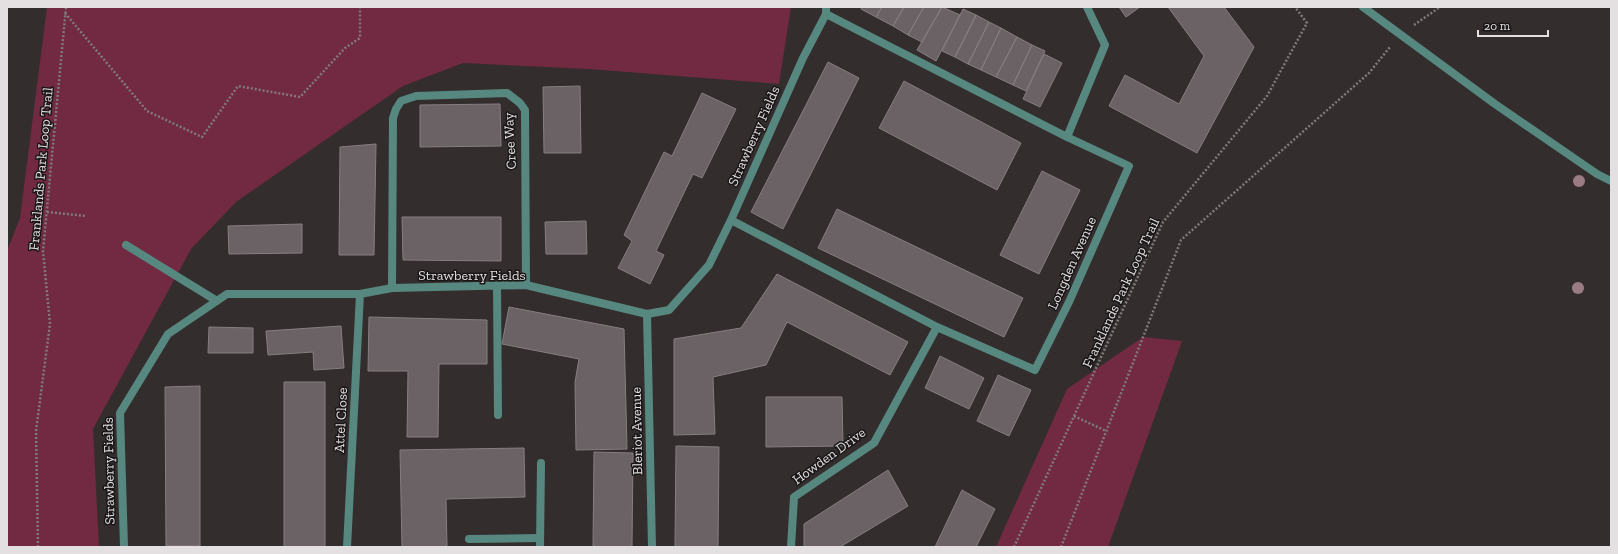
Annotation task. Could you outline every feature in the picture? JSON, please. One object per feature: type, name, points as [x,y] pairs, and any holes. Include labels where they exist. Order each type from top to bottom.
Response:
[{"type":"street","points":[[1067,137],[1104,45],[1087,7]]},
{"type":"street","points":[[1364,7],[1501,108],[1597,174],[1611,181]]},
{"type":"street","name":"Longden Avenue","points":[[731,220],[937,327],[1035,370],[1069,302],[1130,166],[1067,137],[826,10]]},
{"type":"street","name":"Strawberry Fields","points":[[124,547],[120,413],[168,334],[227,294],[360,294],[392,288],[526,285],[647,314],[669,310],[709,265],[731,220],[826,10]]},
{"type":"street","name":"Cree Way","points":[[392,288],[393,118],[401,101],[416,96],[507,94],[520,103],[524,110],[526,285]]},
{"type":"street","points":[[126,246],[217,300]]},
{"type":"street","points":[[497,286],[498,415]]},
{"type":"street","name":"Attel Close","points":[[347,547],[360,294]]},
{"type":"street","name":"Bleriot Avenue","points":[[647,314],[652,547]]},
{"type":"street","name":"Howden Drive","points":[[791,547],[794,497],[874,443],[937,327]]},
{"type":"street","points":[[540,547],[541,463]]},
{"type":"street","points":[[469,539],[540,538]]},
{"type":"path","name":"Franklands Park Loop Trail","points":[[38,547],[36,431],[50,324],[43,251],[66,7]]},
{"type":"path","points":[[65,12],[147,111],[202,137],[238,86],[300,97],[345,48],[360,38],[360,7]]},
{"type":"path","name":"Franklands Park Loop Trail","points":[[1014,547],[1163,222],[1267,96],[1307,23],[1294,7]]},
{"type":"path","points":[[1061,547],[1181,240],[1369,73],[1401,34],[1440,7]]},
{"type":"path","points":[[47,212],[86,216]]},
{"type":"path","points":[[1074,416],[1106,431]]},
{"type":"shaded area","points":[[47,7],[791,7],[779,84],[589,69],[463,63],[403,86],[236,202],[191,249],[93,429],[99,547],[7,547],[7,251],[20,218]]},
{"type":"shaded area","points":[[1143,337],[1182,341],[1108,547],[996,547],[1067,389]]},
{"type":"building","points":[[862,7],[882,7],[876,17],[861,9]]},
{"type":"building","points":[[882,7],[904,7],[893,26],[876,17]]},
{"type":"building","points":[[904,7],[924,7],[908,35],[893,26]]},
{"type":"building","points":[[924,7],[942,7],[922,42],[908,35]]},
{"type":"building","points":[[942,7],[960,15],[936,61],[917,50]]},
{"type":"building","points":[[1119,7],[1140,7],[1126,17]]},
{"type":"building","points":[[1168,7],[1224,7],[1254,47],[1197,153],[1109,106],[1125,75],[1179,104],[1204,56]]},
{"type":"building","points":[[963,9],[976,15],[955,57],[942,51]]},
{"type":"building","points":[[976,15],[989,22],[968,64],[955,57]]},
{"type":"building","points":[[989,22],[1001,28],[981,70],[968,64]]},
{"type":"building","points":[[1001,28],[1017,37],[996,77],[981,70]]},
{"type":"building","points":[[1017,37],[1032,45],[1013,85],[996,77]]},
{"type":"building","points":[[1032,45],[1045,51],[1026,91],[1013,85]]},
{"type":"building","points":[[1044,54],[1062,63],[1040,107],[1023,99]]},
{"type":"building","points":[[828,62],[859,78],[783,229],[751,212]]},
{"type":"building","points":[[904,81],[1021,143],[997,190],[879,128]]},
{"type":"building","points":[[580,86],[581,153],[544,153],[543,87]]},
{"type":"building","points":[[702,93],[736,109],[702,178],[693,174],[656,251],[664,255],[650,284],[618,268],[632,241],[624,235],[664,152],[672,156]]},
{"type":"building","points":[[500,104],[501,146],[420,147],[420,105]]},
{"type":"building","points":[[376,144],[374,255],[339,255],[340,147]]},
{"type":"building","points":[[1042,171],[1080,190],[1039,274],[1000,255]]},
{"type":"building","points":[[837,209],[1023,298],[1004,337],[818,248]]},
{"type":"building","points":[[402,217],[501,217],[501,261],[403,260]]},
{"type":"building","points":[[586,221],[587,254],[546,254],[545,222]]},
{"type":"building","points":[[302,224],[302,253],[229,254],[228,226]]},
{"type":"building","points":[[777,274],[908,342],[890,375],[787,322],[766,365],[713,377],[715,434],[674,435],[674,339],[741,328]]},
{"type":"building","points":[[509,307],[624,329],[627,449],[576,450],[575,382],[579,359],[502,344]]},
{"type":"building","points":[[369,317],[487,320],[487,364],[439,364],[438,437],[407,437],[408,371],[368,371]]},
{"type":"building","points":[[341,326],[344,368],[314,370],[313,352],[268,355],[266,331]]},
{"type":"building","points":[[209,327],[253,328],[253,353],[208,353]]},
{"type":"building","points":[[940,356],[984,378],[969,409],[925,388]]},
{"type":"building","points":[[998,375],[1031,390],[1009,436],[977,421]]},
{"type":"building","points":[[284,382],[325,382],[325,547],[284,547]]},
{"type":"building","points":[[200,386],[200,546],[166,546],[165,387]]},
{"type":"building","points":[[766,397],[842,397],[843,446],[766,447]]},
{"type":"building","points":[[676,446],[719,447],[718,547],[675,547]]},
{"type":"building","points":[[524,448],[525,497],[446,499],[447,547],[402,547],[400,450]]},
{"type":"building","points":[[594,452],[633,453],[632,547],[593,547]]},
{"type":"building","points":[[888,470],[908,506],[840,547],[804,547],[804,524]]},
{"type":"building","points":[[962,490],[995,509],[976,547],[935,547]]}]
